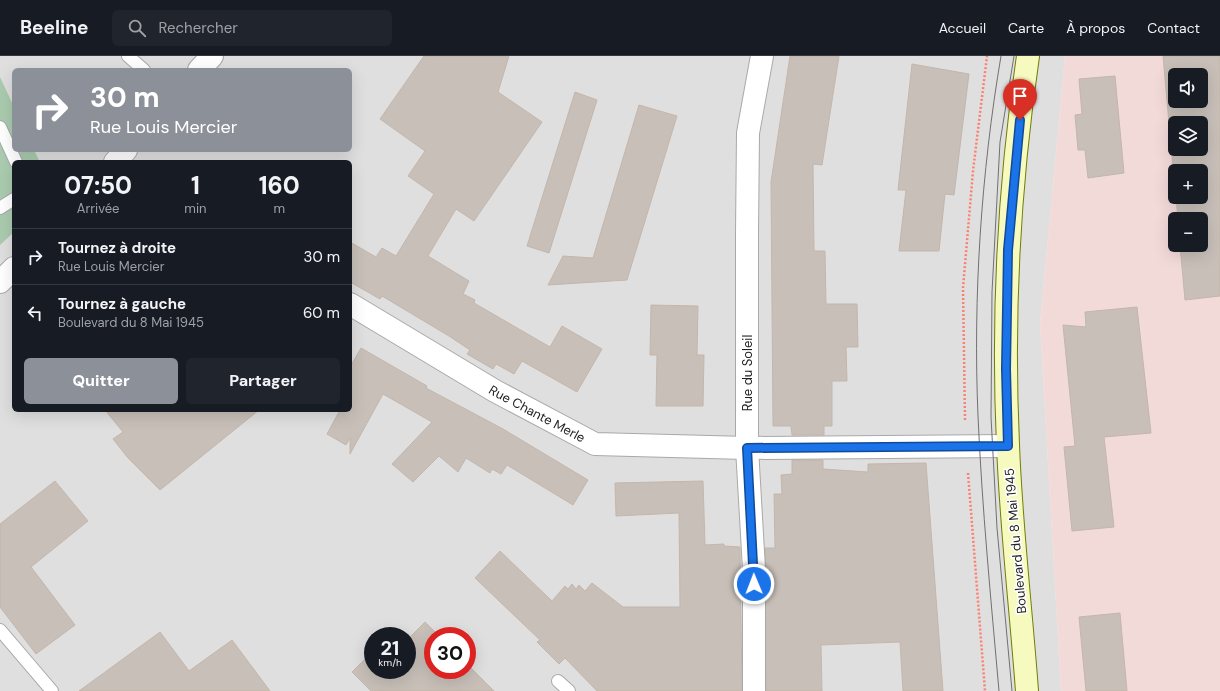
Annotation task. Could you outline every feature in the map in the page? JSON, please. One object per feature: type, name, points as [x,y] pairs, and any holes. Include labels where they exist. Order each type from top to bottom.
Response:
[{"type":"main road","name":"Boulevard du 8 Mai 1945","points":[[1027,691],[1008,446],[1006,369],[1008,250],[1014,171],[1028,56]]},
{"type":"street","points":[[201,68],[212,56]]},
{"type":"street","name":"Rue du Soleil","points":[[754,691],[754,569],[747,448],[748,133],[762,56]]},
{"type":"street","points":[[117,160],[124,152]]},
{"type":"street","points":[[0,282],[12,270]]},
{"type":"street","name":"Rue Chante Merle","points":[[352,305],[495,390],[596,444],[747,448],[1008,446]]},
{"type":"lane","points":[[128,56],[142,68]]},
{"type":"lane","points":[[0,127],[15,160]]},
{"type":"lane","points":[[0,208],[12,200]]},
{"type":"lane","points":[[0,630],[52,691]]},
{"type":"lane","points":[[558,681],[569,691]]},
{"type":"path","points":[[985,691],[966,446],[963,288],[973,171],[987,56]]},
{"type":"shaded area","points":[[0,56],[1065,56],[1040,323],[1061,691],[0,691]]},
{"type":"shaded area","points":[[1065,56],[1220,56],[1220,691],[1061,691],[1040,323]]},
{"type":"green space","points":[[0,77],[12,103],[12,152],[35,152],[39,160],[12,160],[12,234],[0,245]]},
{"type":"building","points":[[424,56],[509,56],[498,92],[542,122],[474,221],[456,209],[428,256],[469,281],[463,294],[475,300],[474,303],[550,347],[562,326],[602,349],[577,392],[522,361],[514,374],[496,364],[493,369],[467,354],[470,350],[449,336],[382,296],[380,299],[352,283],[352,243],[376,257],[382,248],[396,256],[434,194],[408,176],[425,151],[380,119]]},
{"type":"building","points":[[790,56],[839,56],[822,165],[813,164],[814,251],[825,251],[826,304],[857,304],[858,347],[846,347],[847,381],[832,381],[832,426],[824,426],[824,435],[792,435],[791,426],[773,426],[771,182]]},
{"type":"building","points":[[1163,56],[1220,56],[1220,296],[1185,300],[1181,252],[1208,252],[1208,212],[1177,212],[1177,204],[1208,204],[1208,164],[1173,164],[1172,156],[1208,156],[1208,116],[1168,116]]},
{"type":"building","points":[[912,64],[969,74],[954,195],[945,194],[939,251],[899,251],[906,190],[898,190]]},
{"type":"building","points":[[1115,76],[1124,173],[1088,178],[1085,150],[1078,150],[1075,115],[1082,114],[1079,79]]},
{"type":"building","points":[[575,92],[597,100],[549,253],[527,246]]},
{"type":"building","points":[[639,105],[677,116],[627,280],[548,285],[563,256],[593,258]]},
{"type":"building","points":[[651,305],[698,306],[697,355],[704,355],[703,406],[656,406],[657,355],[650,355]]},
{"type":"building","points":[[1137,307],[1151,433],[1104,437],[1114,527],[1072,531],[1064,447],[1075,446],[1063,325],[1086,327],[1085,312]]},
{"type":"building","points":[[361,348],[427,386],[426,388],[503,429],[588,480],[573,505],[507,465],[501,474],[492,469],[490,473],[466,458],[458,472],[439,456],[413,482],[392,464],[432,422],[383,394],[350,454],[350,438],[346,445],[327,434],[339,412],[352,412],[352,364]]},
{"type":"building","points":[[107,412],[257,412],[160,490],[128,458],[113,439],[123,432]]},
{"type":"building","points":[[792,460],[823,460],[823,469],[868,472],[868,464],[926,463],[943,691],[903,691],[900,642],[821,645],[822,691],[766,691],[765,548],[775,548],[774,494],[782,494],[781,475],[792,474]]},
{"type":"building","points":[[55,481],[88,521],[31,567],[75,625],[36,654],[0,607],[0,524]]},
{"type":"building","points":[[703,481],[705,545],[724,544],[724,546],[740,547],[742,691],[597,691],[565,658],[559,664],[537,642],[540,640],[475,578],[500,551],[552,601],[565,586],[568,589],[572,584],[576,589],[579,585],[585,591],[592,583],[623,607],[680,607],[679,513],[616,516],[615,483]]},
{"type":"building","points":[[1120,613],[1127,691],[1086,691],[1079,617]]},
{"type":"building","points":[[425,622],[430,627],[424,627],[424,679],[476,679],[476,673],[494,691],[371,691],[352,672],[364,660],[364,679],[416,679],[416,631]]},
{"type":"building","points":[[160,632],[189,671],[232,640],[270,691],[79,691]]},
{"type":"tram line","points":[[999,691],[982,485],[978,416],[977,326],[980,236],[984,190],[988,145],[1001,56]]},
{"type":"tram line","points":[[1012,691],[997,528],[991,417],[992,292],[1000,142],[1014,56]]},
{"type":"route","points":[[754,584],[747,448],[1008,446],[1006,369],[1008,250],[1014,171],[1020,120]]}]
